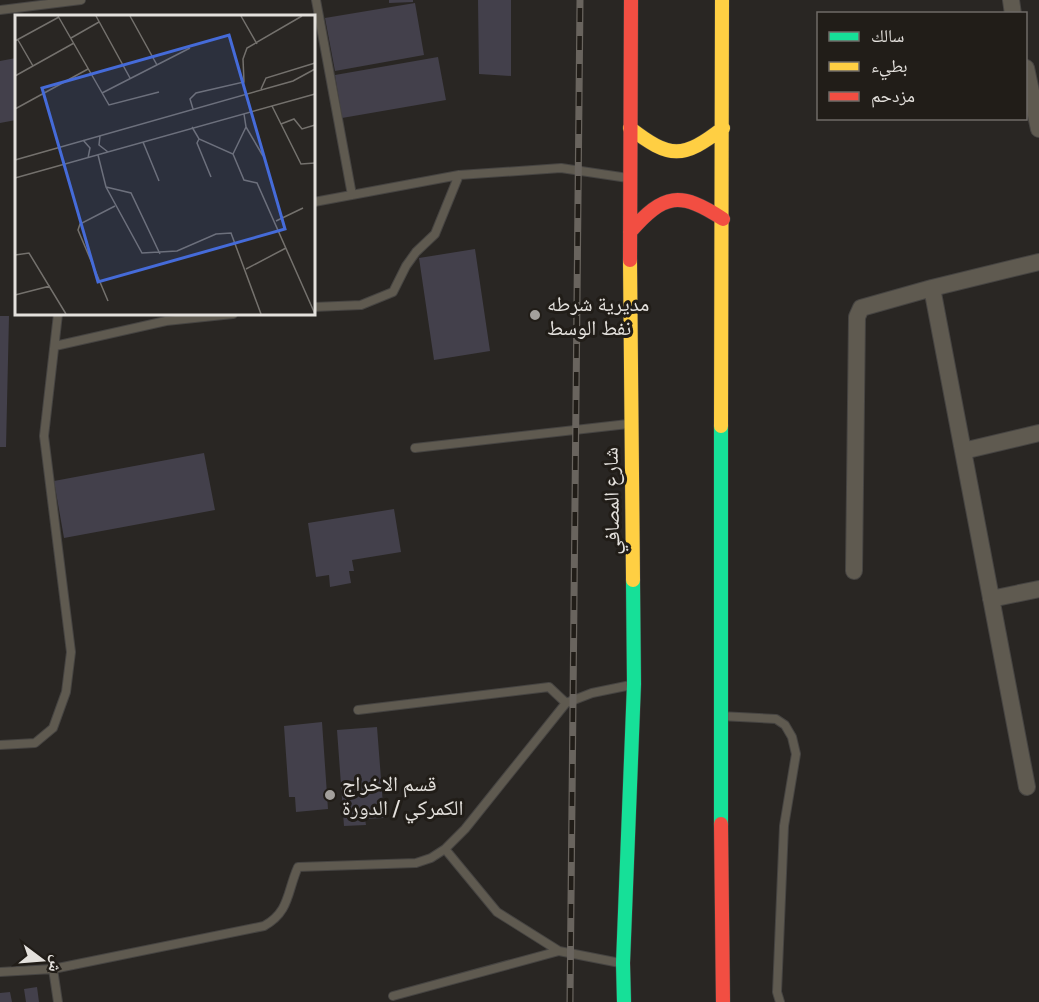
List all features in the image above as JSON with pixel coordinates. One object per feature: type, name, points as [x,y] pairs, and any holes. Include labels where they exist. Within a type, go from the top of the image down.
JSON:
[{"type":"main road","name":"شارع المصافي","points":[[624,1002],[623,963],[634,684],[629,178],[631,0]]},
{"type":"main road","points":[[722,0],[720,716],[723,1002]]},
{"type":"main road","points":[[630,128],[651,145],[663,151],[677,152],[690,150],[702,144],[723,128]]},
{"type":"main road","points":[[630,232],[651,208],[677,199],[690,200],[703,205],[723,219]]},
{"type":"street","points":[[1027,73],[1039,129]]},
{"type":"street","points":[[854,571],[857,317],[861,308],[1039,262]]},
{"type":"street","points":[[932,288],[1027,787]]},
{"type":"street","points":[[963,451],[1039,433]]},
{"type":"street","points":[[991,599],[1039,589]]},
{"type":"lane","points":[[0,10],[81,0]]},
{"type":"lane","points":[[316,0],[352,195]]},
{"type":"lane","points":[[315,202],[459,175],[561,168],[629,178]]},
{"type":"lane","points":[[315,307],[361,305],[393,292],[416,252],[435,234],[459,175]]},
{"type":"lane","points":[[0,745],[34,743],[53,728],[66,692],[71,652],[44,436],[58,315]]},
{"type":"lane","points":[[55,346],[166,321],[223,315]]},
{"type":"lane","points":[[415,448],[632,424]]},
{"type":"lane","points":[[0,972],[53,969],[264,926],[283,912],[291,882],[298,867],[416,863],[431,858],[445,849],[465,829],[566,703],[592,693],[634,684]]},
{"type":"lane","points":[[358,710],[549,687],[566,703]]},
{"type":"lane","points":[[720,716],[776,718],[789,731],[796,754],[784,826],[777,992],[780,1002]]},
{"type":"lane","points":[[445,849],[497,912],[559,951],[623,963]]},
{"type":"lane","points":[[393,996],[559,951]]},
{"type":"lane","points":[[53,969],[58,1002]]},
{"type":"building","points":[[389,0],[413,0],[413,2],[389,3]]},
{"type":"building","points":[[478,0],[511,0],[511,76],[479,74]]},
{"type":"building","points":[[415,3],[424,55],[335,71],[325,18]]},
{"type":"building","points":[[438,57],[446,100],[342,118],[335,75]]},
{"type":"building","points":[[15,58],[15,120],[0,123],[0,61]]},
{"type":"building","points":[[475,249],[490,351],[434,360],[419,258]]},
{"type":"building","points":[[0,316],[9,316],[6,447],[0,447]]},
{"type":"building","points":[[204,453],[215,510],[64,538],[54,481]]},
{"type":"building","points":[[394,509],[401,552],[352,560],[354,571],[349,571],[351,583],[330,587],[329,575],[316,577],[308,523]]},
{"type":"building","points":[[322,722],[328,809],[296,812],[295,797],[289,797],[284,726]]},
{"type":"building","points":[[377,727],[384,818],[365,819],[366,825],[344,826],[337,730]]},
{"type":"building","points":[[37,987],[39,1002],[26,1002],[24,989]]},
{"type":"building","points":[[10,992],[12,1002],[0,1002],[0,993]]},
{"type":"railway","points":[[570,1002],[580,0]]},
{"type":"traffic: fast","points":[[721,426],[721,824]]},
{"type":"traffic: fast","points":[[624,1002],[623,963],[634,684],[633,580]]},
{"type":"traffic: slow","points":[[721,426],[722,0]]},
{"type":"traffic: slow","points":[[630,128],[656,145],[666,150],[676,151],[687,150],[723,128]]},
{"type":"traffic: slow","points":[[630,260],[633,580]]},
{"type":"traffic: jam","points":[[630,260],[631,0]]},
{"type":"traffic: jam","points":[[630,232],[653,210],[673,200],[695,204],[723,219]]},
{"type":"traffic: jam","points":[[721,824],[723,1002]]},
{"type":"place","name":"مديرية شرطه نفط الوسط","points":[[535,315]]},
{"type":"place","name":"قسم الاخراج الكمركي / الدورة","points":[[330,795]]}]
